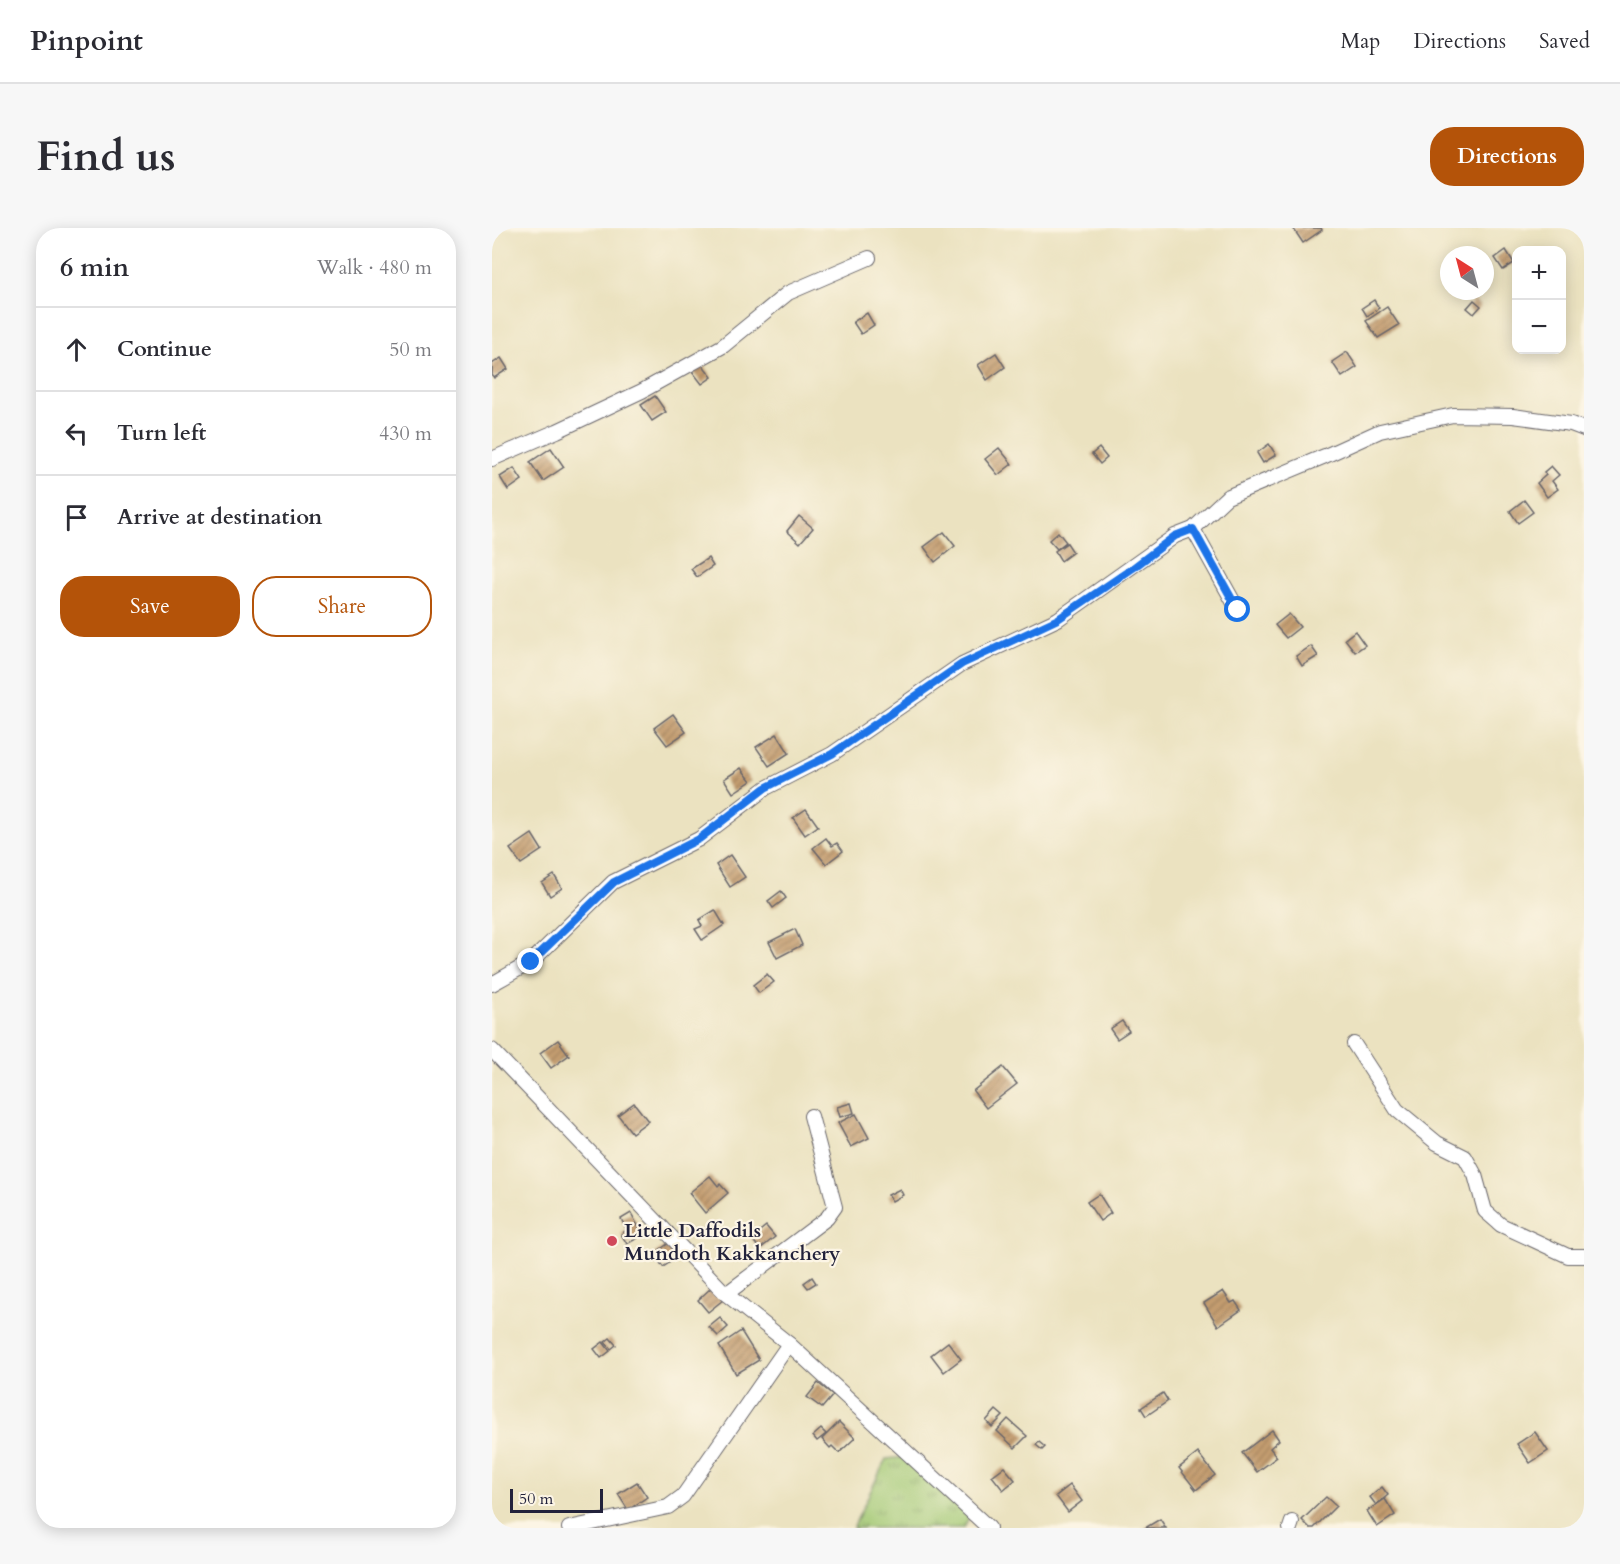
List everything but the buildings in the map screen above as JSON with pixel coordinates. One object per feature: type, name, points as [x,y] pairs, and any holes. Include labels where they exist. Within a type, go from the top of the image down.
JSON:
[{"type":"street","points":[[492,459],[642,391],[723,346],[788,293],[869,258]]},
{"type":"street","points":[[492,984],[531,962],[614,882],[699,839],[765,788],[832,754],[962,664],[1058,619],[1175,536],[1193,529],[1227,497],[1380,431],[1453,415],[1513,416],[1571,424],[1584,429]]},
{"type":"street","points":[[1193,529],[1238,610]]},
{"type":"street","points":[[1354,1044],[1397,1110],[1437,1143],[1465,1157],[1475,1175],[1485,1211],[1501,1225],[1568,1256],[1584,1256]]},
{"type":"street","points":[[492,1050],[726,1294],[789,1344],[989,1528]]},
{"type":"street","points":[[726,1294],[827,1218],[835,1207],[811,1116]]},
{"type":"street","points":[[569,1528],[668,1507],[683,1496],[789,1344]]},
{"type":"green space","points":[[908,1457],[970,1515],[964,1528],[853,1528],[886,1459]]},
{"type":"place","name":"Little Daffodils Mundoth Kakkanchery","points":[[612,1241]]},
{"type":"route","points":[[531,962],[614,882],[699,839],[765,788],[832,754],[962,664],[1058,619],[1175,536],[1193,529],[1238,610]]}]
